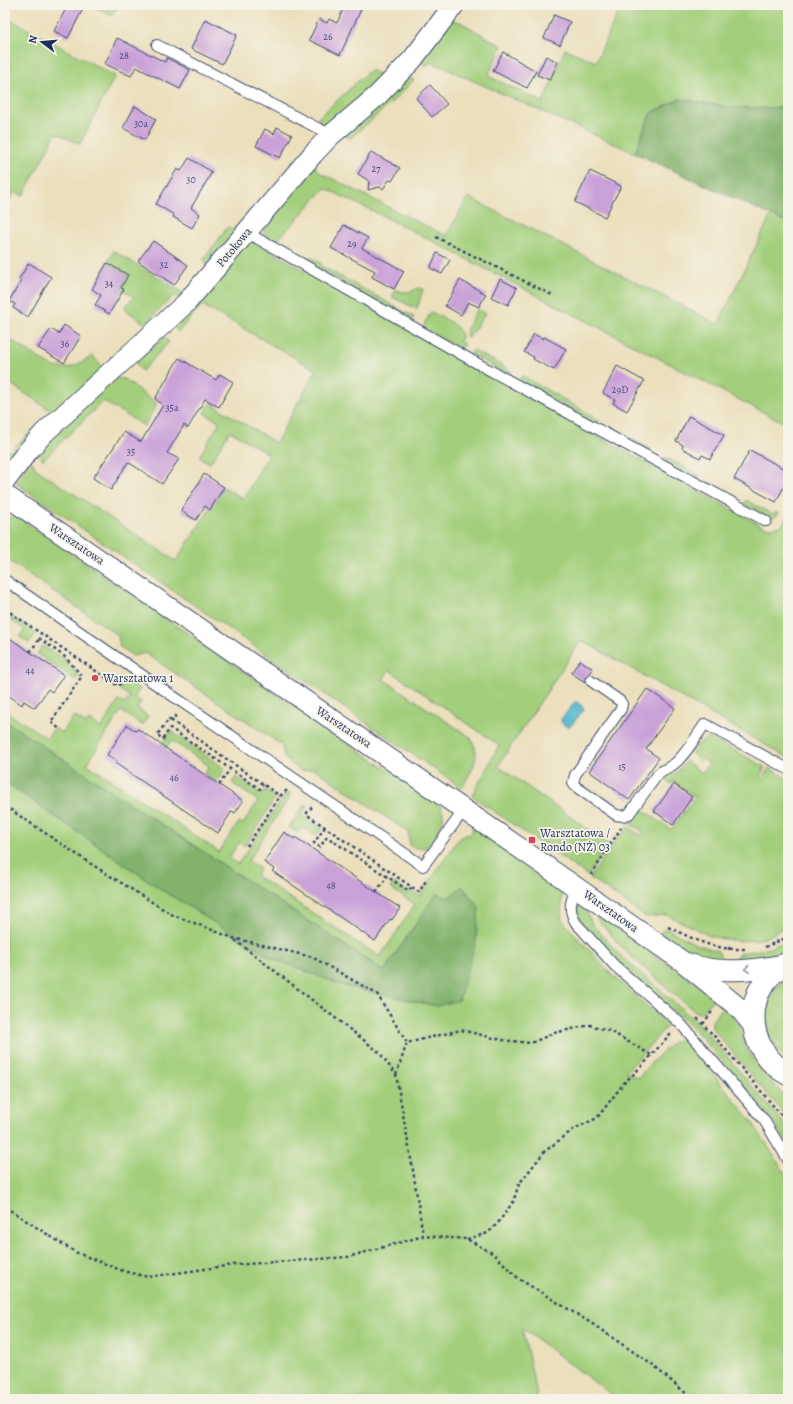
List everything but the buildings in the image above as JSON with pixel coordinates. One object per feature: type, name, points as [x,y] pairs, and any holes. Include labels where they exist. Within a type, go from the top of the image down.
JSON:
[{"type":"main road","points":[[787,963],[772,974],[762,986],[756,1002],[753,1018],[759,1044],[765,1055],[781,1069],[788,1085]]},
{"type":"street","name":"Potokowa","points":[[5,481],[41,436],[186,303],[331,135],[377,96],[407,65],[433,34],[454,5]]},
{"type":"street","name":"Warsztatowa","points":[[5,495],[682,961],[739,1008],[754,1026]]},
{"type":"street","name":"Warsztatowa","points":[[682,961],[702,968],[730,971],[787,963]]},
{"type":"lane","points":[[157,45],[331,135]]},
{"type":"lane","points":[[246,232],[480,364],[766,521]]},
{"type":"lane","points":[[5,580],[423,866],[464,810]]},
{"type":"lane","points":[[591,681],[620,701],[622,704],[621,709],[575,776],[573,783],[575,786],[616,815],[623,816],[629,814],[658,774],[662,770],[674,765],[680,759],[705,724],[788,769]]},
{"type":"lane","points":[[576,887],[572,896],[570,908],[576,923],[614,965],[680,1024],[764,1120],[788,1160]]},
{"type":"path","points":[[436,236],[552,295]]},
{"type":"path","points":[[5,609],[118,686],[128,678]]},
{"type":"path","points":[[30,652],[42,634]]},
{"type":"path","points":[[40,638],[65,657],[82,676],[51,722],[61,730]]},
{"type":"path","points":[[172,722],[179,712]]},
{"type":"path","points":[[263,784],[260,789],[170,728],[163,739],[157,735],[168,719],[263,784],[280,796]]},
{"type":"path","points":[[219,785],[230,769]]},
{"type":"path","points":[[5,806],[88,862],[171,914],[233,938],[312,957],[377,994],[407,1043]]},
{"type":"path","points":[[596,866],[629,814]]},
{"type":"path","points":[[325,827],[314,844],[320,847],[327,837],[408,891],[411,887]]},
{"type":"path","points":[[376,892],[387,876]]},
{"type":"path","points":[[648,938],[660,927],[668,926],[705,944],[729,949],[747,949]]},
{"type":"path","points":[[763,947],[772,945],[788,937]]},
{"type":"path","points":[[233,938],[379,1052],[396,1075],[423,1236]]},
{"type":"path","points":[[691,1014],[716,1038],[788,1124]]},
{"type":"path","points":[[5,1207],[75,1252],[123,1271],[148,1277],[233,1265],[348,1257],[423,1236],[467,1239],[488,1233],[498,1223],[513,1202],[519,1184],[544,1152],[574,1129],[597,1118],[624,1083],[680,1024]]},
{"type":"path","points":[[407,1043],[461,1030],[502,1040],[531,1043],[554,1033],[590,1025],[610,1031],[652,1055]]},
{"type":"path","points":[[396,1075],[407,1043]]},
{"type":"path","points":[[467,1239],[494,1254],[519,1279],[651,1364],[693,1399]]},
{"type":"green space","points":[[92,5],[118,5],[112,16]]},
{"type":"green space","points":[[619,5],[788,5],[788,108],[736,108],[679,99],[650,114],[635,153],[431,62],[426,66],[420,61],[452,20],[460,22],[502,46],[488,76],[543,102],[565,49],[596,62],[621,6]]},
{"type":"green space","points":[[5,17],[115,76],[80,144],[56,133],[23,196],[14,192],[5,208],[5,80],[11,69],[5,64],[5,53],[10,42],[5,39]]},
{"type":"green space","points":[[370,70],[383,76],[330,127],[316,120]]},
{"type":"green space","points":[[409,77],[414,80],[351,138],[342,134]]},
{"type":"green space","points":[[679,99],[736,108],[788,108],[788,223],[635,153],[650,114]]},
{"type":"green space","points":[[315,166],[319,172],[446,236],[468,197],[718,324],[771,215],[788,223],[788,425],[391,220],[325,188],[276,242],[306,258],[310,257],[321,263],[321,266],[414,317],[411,322],[269,240],[263,231],[288,201],[283,197]]},
{"type":"green space","points":[[252,209],[254,211],[205,266],[207,263],[204,259],[228,227],[233,230]]},
{"type":"green space","points":[[249,239],[577,425],[764,527],[771,528],[781,526],[788,517],[788,758],[581,640],[498,766],[609,844],[588,876],[472,796],[499,745],[389,670],[383,679],[470,737],[474,744],[476,757],[475,763],[462,788],[17,484],[17,480],[30,459],[36,469],[176,561],[224,487],[243,499],[269,454],[230,431],[210,463],[199,457],[220,422],[204,413],[210,403],[276,443],[316,370],[202,305],[178,332],[171,325]]},
{"type":"green space","points":[[114,251],[183,293],[181,300],[174,295],[145,324],[124,308],[134,297],[121,288],[128,275],[107,263]]},
{"type":"green space","points":[[418,288],[423,289],[417,309],[392,297],[396,290],[407,292]]},
{"type":"green space","points":[[477,309],[485,314],[468,338],[466,338],[466,331]]},
{"type":"green space","points":[[431,312],[452,323],[460,331],[460,342],[464,344],[461,349],[422,328]]},
{"type":"green space","points":[[8,338],[51,366],[68,368],[93,356],[102,367],[5,468],[5,448],[10,451],[53,412],[5,380],[5,343]]},
{"type":"green space","points":[[164,338],[169,342],[142,371],[137,365],[136,361]]},
{"type":"green space","points":[[473,350],[512,371],[509,375],[471,354]]},
{"type":"green space","points":[[522,376],[600,420],[597,424],[519,381]]},
{"type":"green space","points":[[115,378],[124,379],[157,404],[144,426],[103,401],[43,460],[41,457],[41,448]]},
{"type":"green space","points":[[615,429],[652,450],[647,451],[613,433]]},
{"type":"green space","points":[[665,457],[700,475],[698,479],[666,462]]},
{"type":"green space","points":[[746,500],[772,514],[777,512],[780,513],[773,518],[770,518],[744,504]]},
{"type":"green space","points":[[15,515],[349,744],[438,803],[442,811],[443,818],[438,832],[429,845],[424,848],[410,846],[408,832],[315,769],[301,771],[284,758],[282,745],[145,653],[133,656],[120,647],[118,635],[9,561],[5,561],[5,517],[11,518]]},
{"type":"green space","points":[[5,612],[36,633],[29,643],[20,637],[25,630],[5,616]]},
{"type":"green space","points":[[42,646],[65,659],[79,676],[75,680],[37,654]]},
{"type":"green space","points":[[129,683],[140,689],[134,697],[141,702],[137,708],[148,716],[142,725],[121,711],[87,764],[219,852],[239,822],[243,824],[258,801],[232,783],[236,777],[262,794],[265,790],[276,797],[245,846],[239,842],[229,858],[238,864],[285,795],[290,793],[289,798],[248,861],[260,869],[256,876],[380,957],[415,904],[390,888],[394,883],[409,893],[412,890],[420,896],[457,841],[463,836],[471,834],[473,827],[561,888],[562,920],[611,974],[668,1025],[626,1072],[638,1078],[671,1044],[683,1038],[751,1120],[788,1178],[788,1399],[617,1399],[522,1328],[538,1399],[5,1399],[5,782],[165,892],[272,958],[344,986],[437,1006],[448,898],[436,894],[384,971],[5,721],[5,711],[47,738],[54,728],[62,733],[74,716],[86,724],[89,720],[101,728],[119,700],[125,704],[130,697],[119,689],[124,684]]},
{"type":"green space","points":[[5,721],[384,971],[436,894],[448,898],[462,886],[479,907],[476,941],[459,1000],[437,1006],[344,986],[272,958],[165,892],[5,782]]},
{"type":"green space","points":[[171,731],[225,769],[216,783],[204,774],[209,766],[171,740],[166,748],[161,745]]},
{"type":"green space","points":[[709,737],[765,767],[760,777],[763,779],[769,768],[788,779],[788,925],[767,937],[756,940],[738,941],[718,938],[708,935],[667,915],[646,917],[590,878],[620,834],[622,835],[627,827],[641,835],[643,831],[630,824],[641,808],[671,830],[695,797],[673,781],[671,784],[663,778],[677,772],[686,761],[702,773],[709,763],[702,759],[700,761],[691,753],[699,743]]},
{"type":"green space","points":[[305,804],[308,806],[302,815],[322,829],[316,836],[302,827],[298,833],[289,827]]},
{"type":"green space","points":[[580,901],[586,906],[586,910],[592,924],[619,954],[700,1025],[788,1129],[788,1145],[777,1127],[756,1100],[696,1031],[607,951],[580,920],[577,910]]},
{"type":"green space","points":[[596,913],[715,997],[703,1011],[700,1013],[695,1012],[626,952],[597,919]]},
{"type":"green space","points":[[667,929],[696,944],[718,951],[723,966],[691,956],[660,934],[663,930]]},
{"type":"green space","points":[[788,940],[788,950],[752,963],[736,966],[735,958],[740,953],[770,948]]},
{"type":"green space","points":[[788,976],[788,1060],[771,1040],[765,1018],[766,1007],[771,996]]},
{"type":"green space","points":[[726,1004],[738,1023],[745,1045],[754,1061],[788,1101],[788,1119],[712,1028],[712,1021]]},
{"type":"water","points":[[575,702],[584,708],[583,711],[570,727],[565,726],[561,722],[561,719]]},
{"type":"place","name":"Warsztatowa 1","points":[[95,678]]},
{"type":"place","name":"Warsztatowa / Rondo (NŻ) 03","points":[[532,840]]}]
